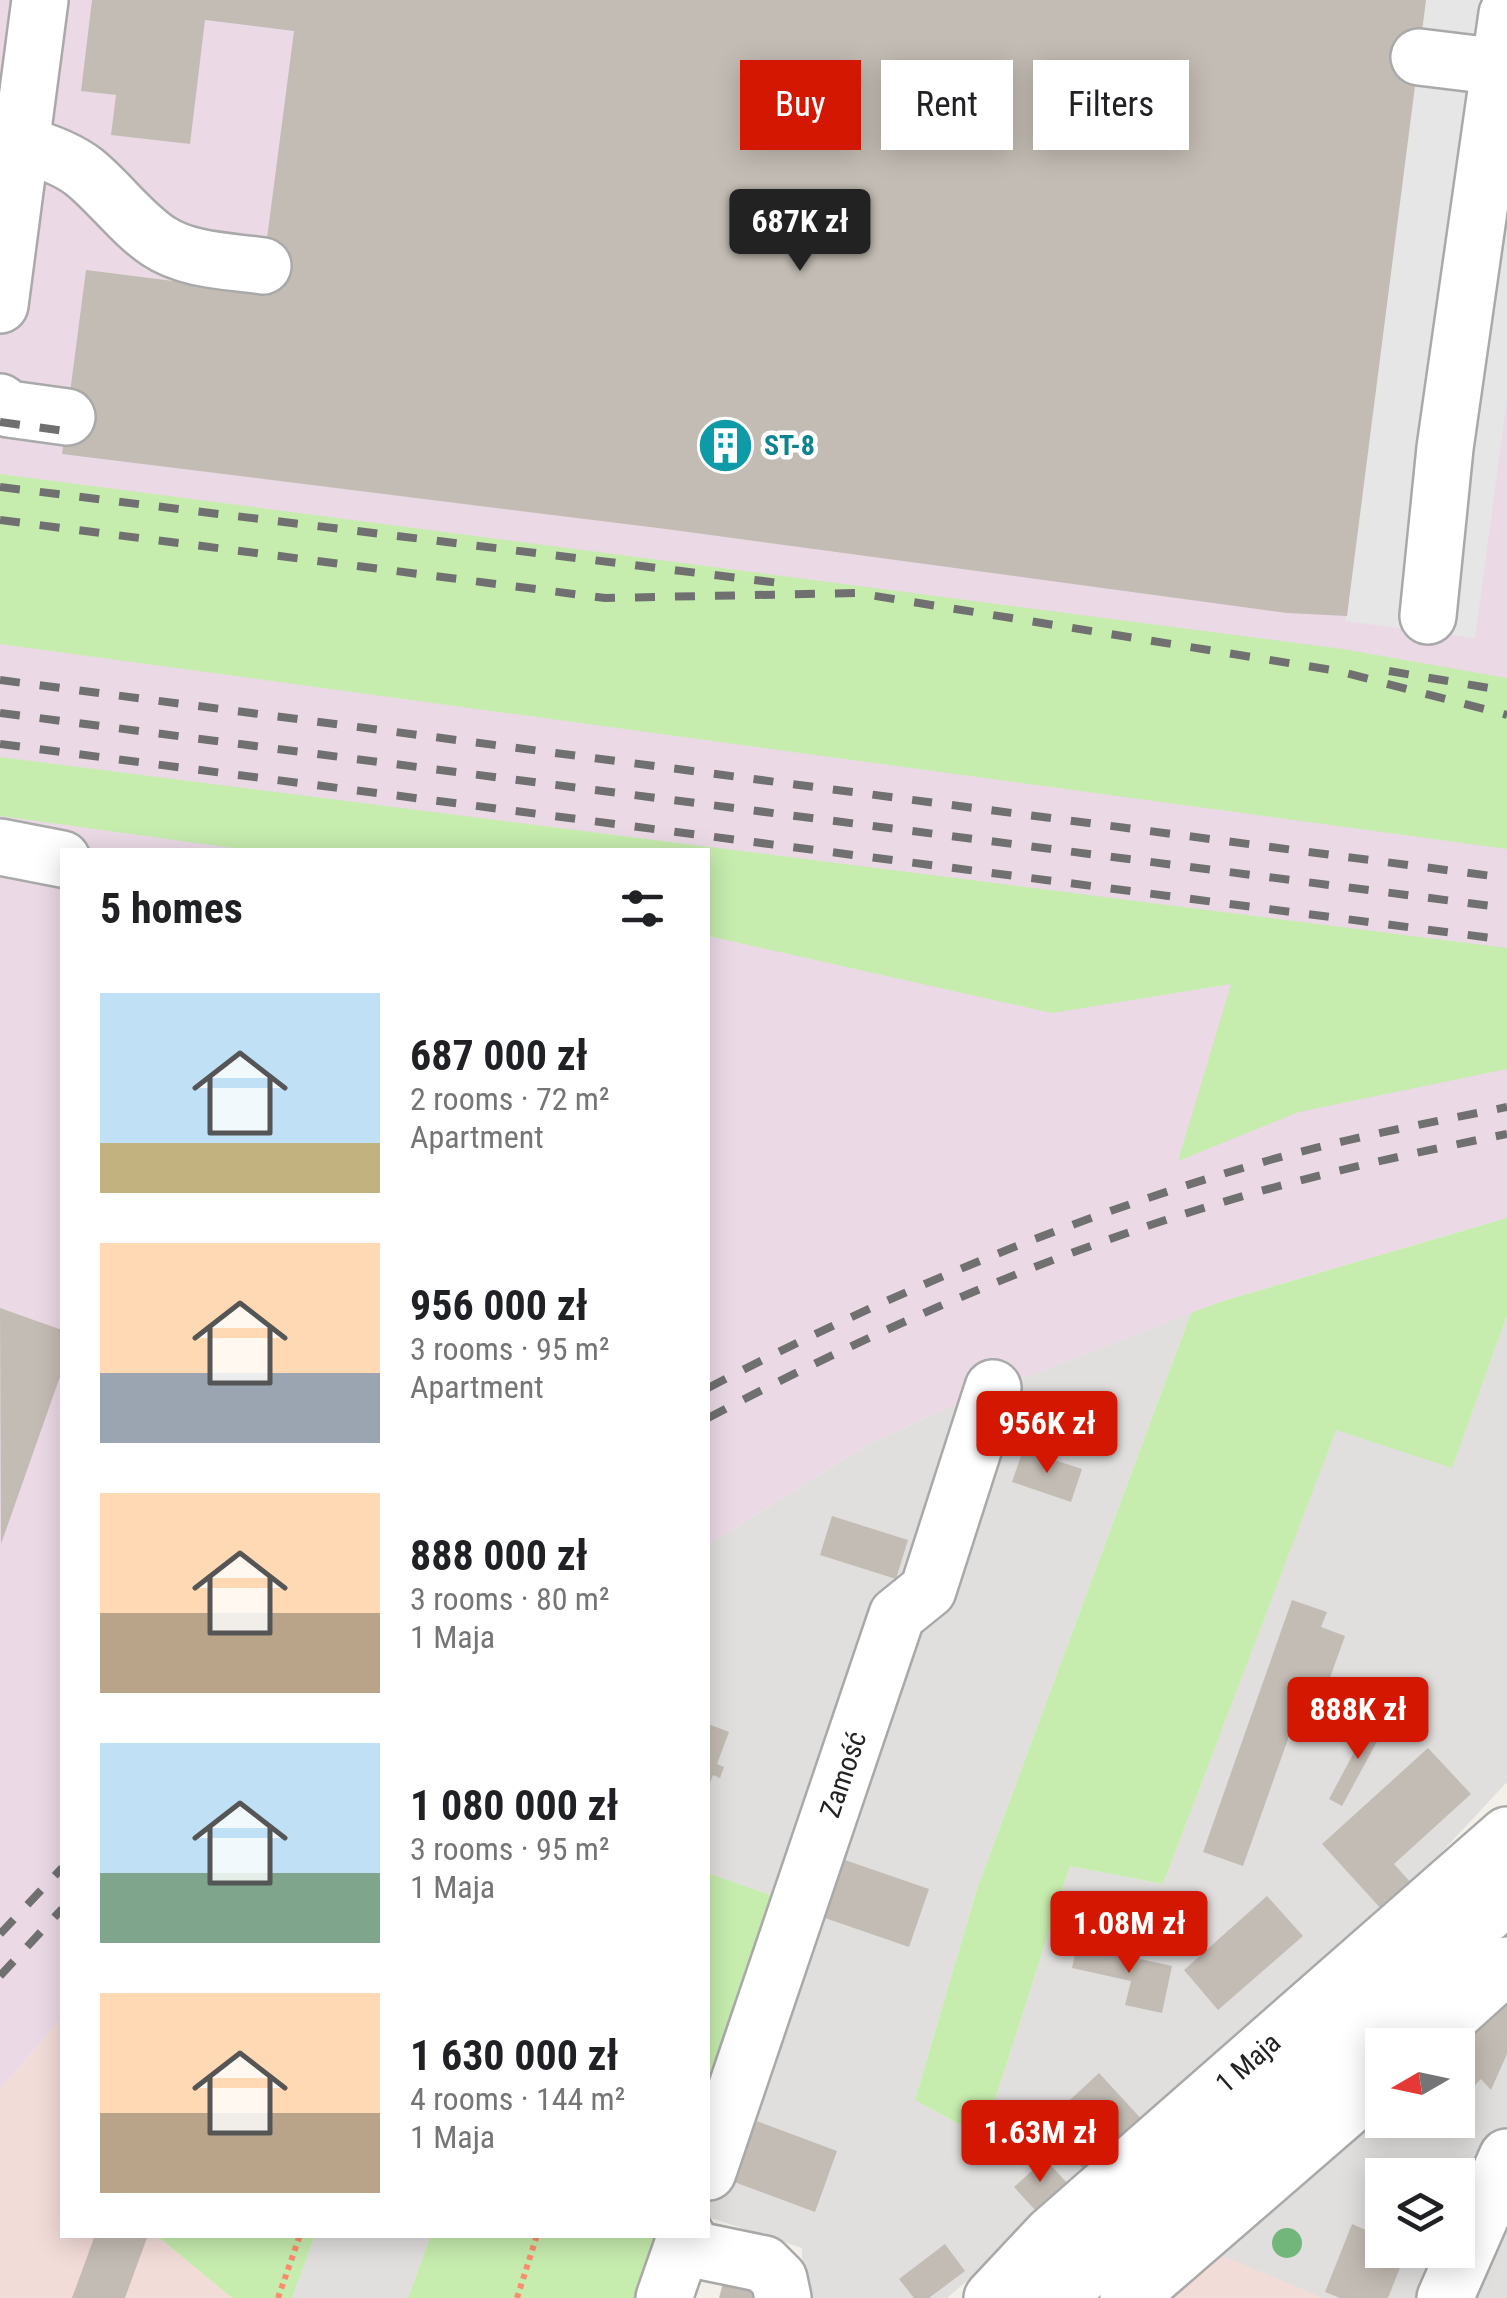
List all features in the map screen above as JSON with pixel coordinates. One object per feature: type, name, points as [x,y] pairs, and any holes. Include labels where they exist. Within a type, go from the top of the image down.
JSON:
[{"type":"street","points":[[0,305],[40,0]]},
{"type":"street","points":[[1428,616],[1445,448],[1507,14]]},
{"type":"street","points":[[1419,57],[1500,68]]},
{"type":"street","points":[[21,144],[45,150],[83,171],[122,212],[160,243],[193,256],[263,266]]},
{"type":"street","points":[[0,402],[9,409],[67,418]]},
{"type":"street","points":[[0,847],[60,859]]},
{"type":"street","name":"Zamość","points":[[710,2166],[898,1615],[928,1590],[993,1388]]},
{"type":"street","name":"1 Maja","points":[[992,2298],[1051,2235],[1507,1835]]},
{"type":"street","name":"1 Maja","points":[[1088,2291],[1507,1896]]},
{"type":"street","points":[[1437,2028],[1507,1964]]},
{"type":"street","name":"1 Maja","points":[[1088,2291],[1365,2090]]},
{"type":"street","points":[[1444,2298],[1507,2156]]},
{"type":"street","points":[[664,2298],[684,2241],[764,2264],[778,2279],[783,2298]]},
{"type":"path","points":[[278,2298],[299,2238]]},
{"type":"path","points":[[516,2298],[536,2238]]},
{"type":"shaded area","points":[[0,0],[1507,0],[1507,1218],[1223,1301],[950,1407],[870,1443],[710,1544],[710,848],[60,848],[60,2019],[0,2090]]},
{"type":"shaded area","points":[[1426,0],[1507,0],[1507,399],[1475,638],[1345,621]]},
{"type":"shaded area","points":[[1191,1313],[977,1889],[915,2100],[983,2137],[1070,1866],[1163,1884],[1336,1429],[1452,1467],[1507,1315],[1507,1782],[1412,1884],[1090,2176],[947,2298],[803,2298],[802,2248],[710,2218],[710,2181],[790,1902],[710,1874],[710,1544],[870,1443],[950,1407]]},
{"type":"shaded area","points":[[1507,1985],[1507,2298],[1158,2298],[1365,2113],[1365,2138],[1475,2138],[1475,2028],[1472,2028]]},
{"type":"shaded area","points":[[60,2019],[60,2238],[160,2238],[232,2298],[0,2298],[0,2090]]},
{"type":"shaded area","points":[[314,2238],[430,2238],[408,2298],[292,2298]]},
{"type":"shaded area","points":[[1211,2251],[1323,2298],[1158,2298]]},
{"type":"green space","points":[[0,474],[1343,649],[1507,678],[1507,849],[0,644]]},
{"type":"green space","points":[[0,757],[1507,948],[1507,1069],[1299,1112],[1178,1161],[1231,984],[1052,1013],[710,936],[710,848],[233,848],[0,816]]},
{"type":"green space","points":[[1507,1218],[1507,1315],[1452,1468],[1336,1430],[1163,1884],[1070,1866],[983,2137],[915,2100],[977,1889],[1191,1313]]},
{"type":"green space","points":[[710,1874],[790,1902],[710,2136]]},
{"type":"green space","points":[[160,2238],[314,2238],[292,2298],[232,2298]]},
{"type":"green space","points":[[430,2238],[674,2238],[653,2298],[408,2298]]},
{"type":"building","points":[[92,0],[1426,0],[1347,616],[1287,613],[666,529],[62,454],[86,270],[260,292],[294,31],[205,20],[190,144],[111,135],[116,95],[81,91]]},
{"type":"building","points":[[0,1308],[60,1329],[60,1377],[1,1544]]},
{"type":"building","points":[[1023,1450],[1082,1469],[1071,1502],[1012,1482]]},
{"type":"building","points":[[832,1516],[908,1540],[896,1579],[820,1555]]},
{"type":"building","points":[[1292,1600],[1327,1612],[1321,1627],[1345,1636],[1322,1700],[1304,1694],[1243,1866],[1203,1852]]},
{"type":"building","points":[[1373,1717],[1386,1725],[1342,1806],[1329,1799]]},
{"type":"building","points":[[710,1725],[729,1732],[717,1764],[724,1767],[720,1778],[713,1775],[710,1783]]},
{"type":"building","points":[[1428,1748],[1471,1794],[1394,1864],[1412,1884],[1383,1911],[1322,1844]]},
{"type":"building","points":[[845,1860],[929,1889],[909,1947],[825,1918]]},
{"type":"building","points":[[1267,1896],[1303,1936],[1218,2010],[1184,1970]]},
{"type":"building","points":[[1077,1945],[1172,1966],[1162,2013],[1125,2005],[1131,1981],[1072,1968]]},
{"type":"building","points":[[1507,1985],[1507,2054],[1491,2090],[1481,2079],[1475,2085],[1475,2028],[1472,2028]]},
{"type":"building","points":[[1099,2073],[1146,2124],[1090,2176],[1043,2125]]},
{"type":"building","points":[[749,2118],[837,2151],[815,2212],[726,2179]]},
{"type":"building","points":[[1045,2159],[1067,2183],[1036,2211],[1014,2187]]},
{"type":"building","points":[[1352,2224],[1365,2230],[1365,2268],[1400,2268],[1388,2298],[1340,2298],[1325,2292]]},
{"type":"building","points":[[94,2238],[147,2238],[125,2298],[72,2298]]},
{"type":"building","points":[[945,2244],[965,2271],[929,2298],[914,2298],[899,2279]]},
{"type":"building","points":[[727,2268],[762,2298],[719,2298]]},
{"type":"railway","points":[[0,422],[65,431]]},
{"type":"railway","points":[[0,487],[779,583]]},
{"type":"railway","points":[[0,520],[605,598],[857,593],[1338,671],[1507,715]]},
{"type":"railway","points":[[1389,671],[1507,691]]},
{"type":"railway","points":[[0,680],[1507,878]]},
{"type":"railway","points":[[0,713],[1507,908]]},
{"type":"railway","points":[[0,744],[1507,940]]},
{"type":"railway","points":[[710,1387],[913,1289],[1125,1206],[1299,1152],[1507,1107]]},
{"type":"railway","points":[[710,1417],[948,1303],[1071,1253],[1235,1198],[1507,1134]]},
{"type":"railway","points":[[0,1934],[60,1870]]},
{"type":"railway","points":[[0,1976],[60,1911]]},
{"type":"place","name":"ST-8","points":[[725,445]]}]
